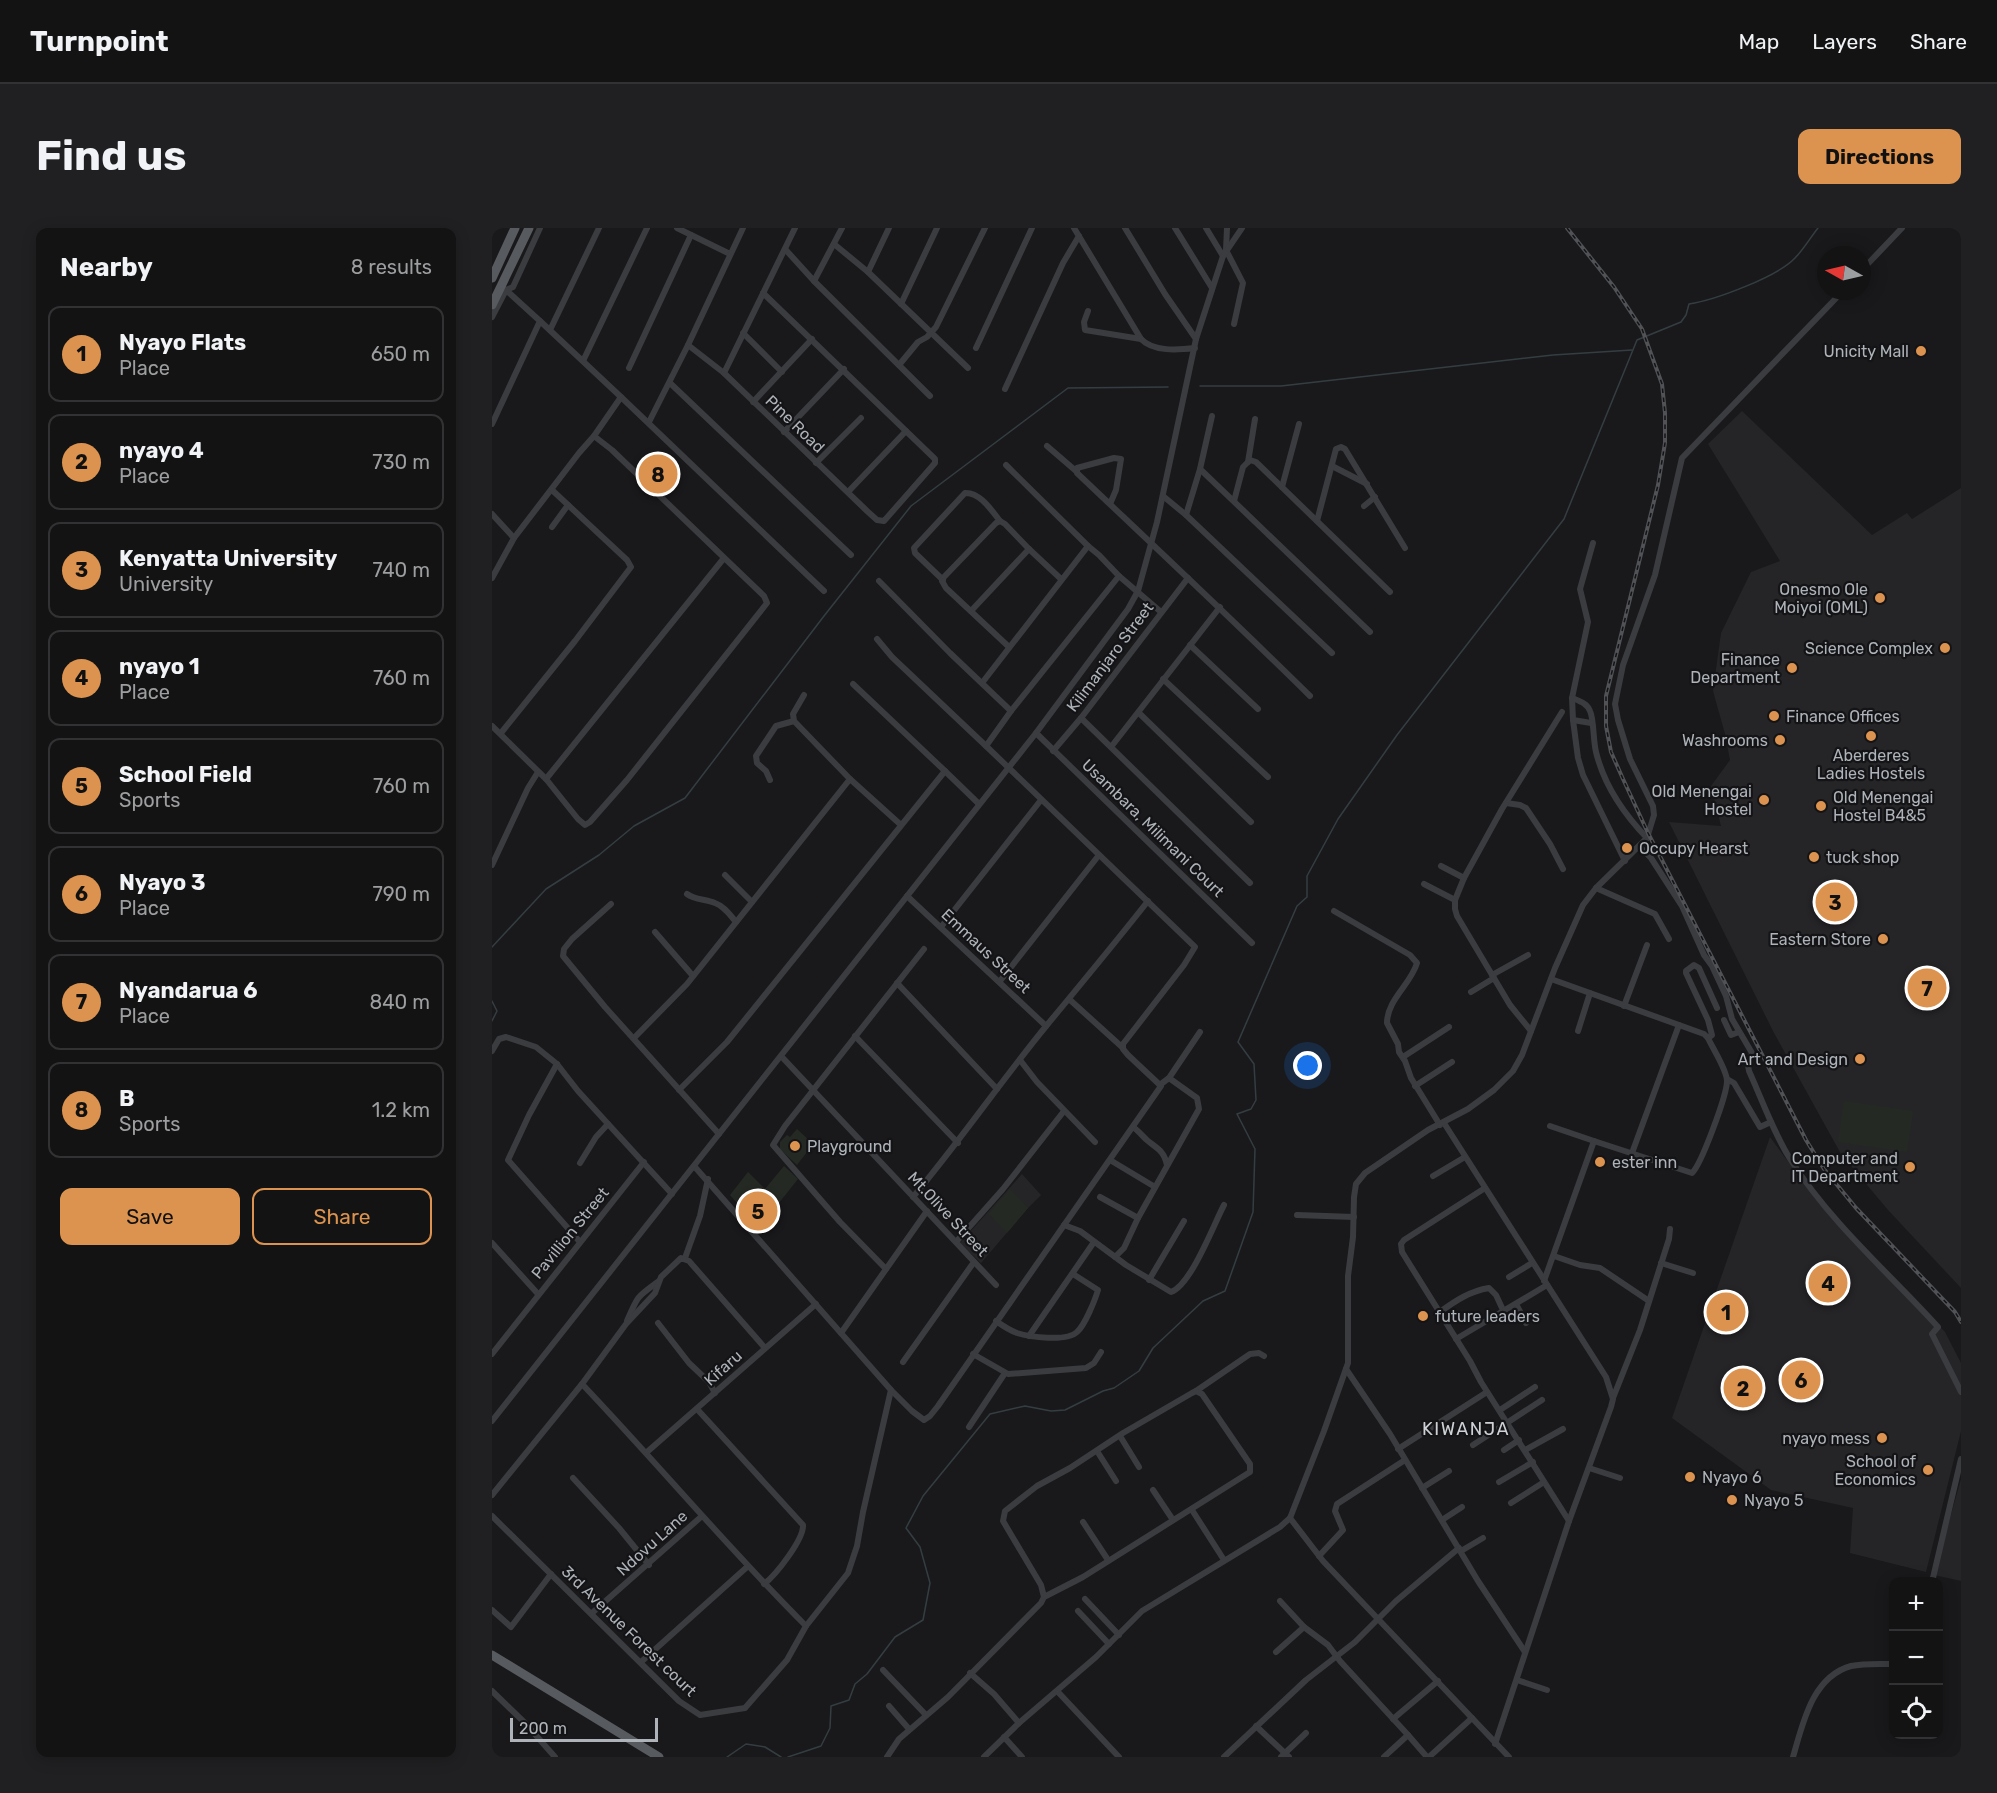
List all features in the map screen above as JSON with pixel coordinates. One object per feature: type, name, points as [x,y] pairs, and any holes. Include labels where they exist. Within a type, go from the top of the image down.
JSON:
[{"type":"main road","points":[[492,278],[515,228]]},
{"type":"main road","points":[[492,305],[504,288],[529,228]]},
{"type":"main road","points":[[492,1655],[659,1757]]},
{"type":"street","points":[[504,288],[513,287],[540,228]]},
{"type":"street","points":[[550,330],[599,228]]},
{"type":"street","points":[[583,361],[647,228]]},
{"type":"street","points":[[677,228],[730,254]]},
{"type":"street","points":[[649,422],[670,383],[743,228]]},
{"type":"street","points":[[724,373],[795,228]]},
{"type":"street","points":[[814,281],[842,228]]},
{"type":"street","points":[[868,272],[889,228]]},
{"type":"street","points":[[901,304],[937,228]]},
{"type":"street","points":[[899,364],[918,342],[932,332],[944,314],[985,228]]},
{"type":"street","points":[[976,348],[1032,228]]},
{"type":"street","points":[[1074,228],[1146,345],[1178,350],[1195,348]]},
{"type":"street","points":[[1125,228],[1196,339]]},
{"type":"street","points":[[1175,228],[1212,288]]},
{"type":"street","points":[[1206,228],[1225,253],[1243,283],[1234,324]]},
{"type":"street","points":[[1225,253],[1227,228]]},
{"type":"street","points":[[492,1421],[1036,733],[1122,620],[1138,591],[1151,544],[1196,339],[1225,253],[1242,228]]},
{"type":"street","points":[[1871,261],[1902,228]]},
{"type":"street","points":[[629,368],[691,235]]},
{"type":"street","points":[[1005,389],[1063,263],[1079,236]]},
{"type":"street","points":[[834,244],[868,272],[968,368]]},
{"type":"street","points":[[785,249],[814,281],[930,396]]},
{"type":"street","points":[[492,316],[504,288]]},
{"type":"street","points":[[504,288],[524,304],[649,422],[824,591]]},
{"type":"street","points":[[764,293],[906,430],[848,492]]},
{"type":"street","points":[[984,1757],[1019,1723],[1058,1692],[1143,1611],[1280,1527],[1290,1518],[1346,1369],[1348,1275],[1354,1217],[1354,1192],[1360,1177],[1421,1135],[1488,1095],[1513,1071],[1522,1055],[1583,905],[1596,888],[1647,838],[1654,815],[1653,806],[1624,742],[1616,712],[1616,696],[1623,665],[1655,575],[1683,458],[1835,300]]},
{"type":"street","points":[[1088,311],[1084,322],[1085,330],[1141,339]]},
{"type":"street","points":[[492,424],[540,321]]},
{"type":"street","points":[[743,333],[782,372]]},
{"type":"street","points":[[753,402],[812,339]]},
{"type":"street","name":"Pine Road","points":[[688,345],[724,373],[877,520],[884,520],[935,463],[935,459],[906,430]]},
{"type":"street","points":[[784,432],[844,369]]},
{"type":"street","points":[[670,383],[851,555]]},
{"type":"street","points":[[492,578],[514,538],[594,436],[621,397]]},
{"type":"street","points":[[1186,515],[1200,469],[1212,416]]},
{"type":"street","points":[[816,463],[861,418]]},
{"type":"street","points":[[1234,501],[1242,473],[1248,462],[1255,419]]},
{"type":"street","points":[[1282,487],[1299,424]]},
{"type":"street","points":[[492,726],[546,779],[585,825],[594,818],[632,773],[767,603],[764,596],[612,450],[594,436]]},
{"type":"street","points":[[1047,446],[1220,607],[1310,696]]},
{"type":"street","points":[[1317,521],[1336,449],[1341,447],[1345,449],[1368,484],[1405,548]]},
{"type":"street","points":[[1076,471],[1080,466],[1114,458],[1121,459],[1116,490],[1110,504]]},
{"type":"street","points":[[1248,462],[1254,461],[1262,466],[1390,592]]},
{"type":"street","points":[[1006,465],[1119,576],[1161,612]]},
{"type":"street","points":[[1332,466],[1368,484]]},
{"type":"street","points":[[1200,469],[1370,632]]},
{"type":"street","points":[[501,733],[631,567],[627,560],[552,490]]},
{"type":"street","points":[[1009,647],[946,588],[942,580],[915,553],[914,549],[965,493],[970,493],[984,502],[1000,521],[1061,579]]},
{"type":"street","points":[[1163,496],[1332,653]]},
{"type":"street","points":[[1364,506],[1375,496]]},
{"type":"street","points":[[552,527],[568,505]]},
{"type":"street","points":[[492,514],[514,538]]},
{"type":"street","points":[[942,580],[1000,521]]},
{"type":"street","points":[[1593,543],[1580,589],[1587,622],[1572,698],[1573,720],[1581,769],[1624,861]]},
{"type":"street","points":[[982,683],[1088,546]]},
{"type":"street","points":[[971,611],[1029,549]]},
{"type":"street","points":[[546,779],[724,558]]},
{"type":"street","points":[[986,746],[1011,711],[1119,576]]},
{"type":"street","name":"Kilimanjaro Street","points":[[1053,751],[1188,578]]},
{"type":"street","points":[[879,581],[1011,711]]},
{"type":"street","points":[[1111,747],[1220,607]]},
{"type":"street","points":[[877,639],[892,657],[1195,948],[1122,1047]]},
{"type":"street","points":[[1190,645],[1258,709]]},
{"type":"street","points":[[1163,679],[1268,777]]},
{"type":"street","points":[[853,684],[979,804]]},
{"type":"street","points":[[804,695],[793,714],[794,721],[850,779],[901,825]]},
{"type":"street","points":[[1572,698],[1587,704],[1591,713],[1596,751],[1605,782],[1620,805],[1647,838]]},
{"type":"street","points":[[1531,1031],[1515,1013],[1457,916],[1455,900],[1464,878],[1506,803],[1562,712]]},
{"type":"street","points":[[1139,713],[1251,822]]},
{"type":"street","points":[[1081,718],[1250,883]]},
{"type":"street","points":[[1573,720],[1591,723]]},
{"type":"street","points":[[770,780],[755,758],[776,726],[794,721]]},
{"type":"street","name":"Usambara, Milimani Court","points":[[1036,733],[1252,943]]},
{"type":"street","points":[[679,1090],[727,1042],[945,771]]},
{"type":"street","points":[[492,865],[528,788],[538,772]]},
{"type":"street","points":[[634,1038],[693,976],[850,779]]},
{"type":"street","points":[[941,927],[1041,800]]},
{"type":"street","points":[[1506,803],[1526,808],[1550,843],[1563,869]]},
{"type":"street","points":[[1639,846],[1651,858],[1682,906],[1704,955],[1712,966],[1724,991],[1732,1019],[1752,1053],[1748,1068],[1791,1161],[1813,1192],[1846,1231],[1938,1327],[1932,1334],[1961,1392]]},
{"type":"street","points":[[1000,981],[1099,855]]},
{"type":"street","points":[[1441,866],[1464,878]]},
{"type":"street","points":[[725,875],[752,902]]},
{"type":"street","points":[[1424,884],[1455,900]]},
{"type":"street","points":[[1596,888],[1655,914],[1669,939]]},
{"type":"street","points":[[687,894],[694,898],[718,903],[736,922]]},
{"type":"street","name":"Emmaus Street","points":[[907,896],[1046,1026]]},
{"type":"street","points":[[913,1197],[958,1143],[1046,1026],[1148,901]]},
{"type":"street","points":[[611,904],[572,939],[564,949],[563,956],[604,1007],[719,1134]]},
{"type":"street","points":[[1334,911],[1410,955],[1417,963],[1410,978],[1401,988],[1387,1019],[1399,1052],[1415,1086],[1465,1157],[1606,1377],[1613,1399]]},
{"type":"street","points":[[655,932],[693,976]]},
{"type":"street","points":[[1624,1006],[1647,945]]},
{"type":"street","points":[[886,1269],[840,1222],[773,1145],[780,1132],[813,1089],[924,949]]},
{"type":"street","points":[[1470,992],[1528,955]]},
{"type":"street","points":[[1708,1038],[1712,1035],[1710,1024],[1686,973],[1694,965],[1699,968],[1717,1008]]},
{"type":"street","points":[[1551,980],[1701,1032],[1708,1038],[1727,1079],[1734,1083],[1760,1127],[1771,1122]]},
{"type":"street","points":[[897,983],[997,1089]]},
{"type":"street","points":[[1578,1031],[1590,993]]},
{"type":"street","points":[[1069,999],[1122,1047],[1142,1070],[1161,1084]]},
{"type":"street","points":[[1724,1020],[1731,1035],[1739,1032]]},
{"type":"street","points":[[1632,1153],[1679,1025]]},
{"type":"street","points":[[1403,1057],[1449,1027]]},
{"type":"street","points":[[694,1166],[708,1179],[891,1390],[924,1420],[932,1413],[1161,1084],[1170,1078],[1200,1032]]},
{"type":"street","points":[[855,1036],[958,1143]]},
{"type":"street","points":[[492,1051],[499,1039],[506,1037],[536,1047],[557,1064],[578,1091],[672,1194]]},
{"type":"street","name":"Mt.Olive Street","points":[[781,1056],[996,1285]]},
{"type":"street","points":[[1020,1060],[1037,1082],[1095,1142]]},
{"type":"street","points":[[1415,1086],[1452,1062]]},
{"type":"street","points":[[557,1064],[508,1160],[580,1242]]},
{"type":"street","points":[[1115,1257],[1124,1248],[1199,1104],[1197,1098],[1170,1078]]},
{"type":"street","points":[[1550,1126],[1692,1173],[1699,1165],[1705,1150],[1727,1079]]},
{"type":"street","points":[[956,1242],[1004,1189],[1064,1111]]},
{"type":"street","points":[[580,1163],[596,1137],[608,1124]]},
{"type":"street","points":[[1133,1127],[1145,1140],[1163,1152],[1167,1165]]},
{"type":"street","points":[[1456,1339],[1516,1304],[1546,1283],[1594,1141]]},
{"type":"street","points":[[1433,1176],[1465,1157]]},
{"type":"street","points":[[1110,1160],[1155,1187]]},
{"type":"street","name":"Pavillion Street","points":[[492,1354],[644,1162]]},
{"type":"street","points":[[685,1258],[704,1202],[708,1179]]},
{"type":"street","points":[[1485,1188],[1401,1244],[1405,1258],[1569,1521]]},
{"type":"street","points":[[1100,1197],[1138,1218]]},
{"type":"street","points":[[1064,1225],[1074,1228],[1149,1280],[1171,1292],[1182,1286],[1203,1251],[1224,1205]]},
{"type":"street","points":[[841,1333],[927,1211]]},
{"type":"street","points":[[1297,1215],[1354,1217]]},
{"type":"street","points":[[1149,1280],[1184,1221]]},
{"type":"street","points":[[1495,1744],[1569,1521],[1626,1369],[1670,1229]]},
{"type":"street","points":[[1029,1336],[1094,1242]]},
{"type":"street","points":[[492,1243],[538,1294]]},
{"type":"street","points":[[1554,1256],[1580,1265],[1600,1268],[1649,1301]]},
{"type":"street","points":[[626,1324],[642,1292],[659,1281],[681,1258],[685,1258]]},
{"type":"street","points":[[685,1258],[765,1348]]},
{"type":"street","points":[[903,1362],[974,1262]]},
{"type":"street","points":[[1509,1277],[1532,1263]]},
{"type":"street","points":[[1661,1263],[1693,1273]]},
{"type":"street","points":[[996,1321],[1016,1333],[1044,1338],[1068,1336],[1078,1331],[1098,1290],[1072,1274]]},
{"type":"street","points":[[492,1495],[582,1384],[626,1324],[655,1293],[659,1281]]},
{"type":"street","points":[[1440,1312],[1456,1300],[1477,1290],[1489,1288],[1496,1295],[1503,1310]]},
{"type":"street","name":"Kifaru","points":[[647,1452],[816,1304]]},
{"type":"street","points":[[1516,1304],[1526,1323]]},
{"type":"street","points":[[658,1323],[689,1363],[709,1382],[715,1393]]},
{"type":"street","points":[[492,1340],[498,1346]]},
{"type":"street","points":[[973,1354],[1005,1373],[1015,1374],[1086,1368],[1094,1363],[1101,1352]]},
{"type":"street","points":[[1044,1597],[1041,1585],[1005,1525],[1003,1515],[1009,1507],[1036,1486],[1070,1468],[1196,1391],[1250,1354],[1259,1353],[1264,1356]]},
{"type":"street","points":[[1346,1369],[1525,1652]]},
{"type":"street","points":[[969,1427],[1005,1373]]},
{"type":"street","points":[[582,1384],[647,1452],[747,1567],[806,1626]]},
{"type":"street","points":[[1500,1410],[1535,1387]]},
{"type":"street","name":"3rd Avenue Forest court","points":[[492,1515],[679,1701],[700,1715],[739,1710],[750,1704],[787,1660],[806,1626],[851,1568],[891,1390]]},
{"type":"street","points":[[887,1757],[899,1739],[941,1704],[1041,1603],[1044,1597],[1083,1577],[1250,1473],[1252,1467],[1207,1400],[1196,1391]]},
{"type":"street","points":[[1398,1449],[1487,1392]]},
{"type":"street","points":[[1473,1444],[1542,1400]]},
{"type":"street","points":[[697,1410],[803,1524],[804,1529],[800,1538],[776,1572],[764,1584]]},
{"type":"street","points":[[1526,1450],[1563,1429]]},
{"type":"street","points":[[1120,1436],[1139,1467]]},
{"type":"street","points":[[1504,1450],[1519,1440]]},
{"type":"street","points":[[1097,1451],[1116,1481]]},
{"type":"street","points":[[1933,1577],[1961,1459]]},
{"type":"street","points":[[1319,1556],[1343,1530],[1335,1511],[1337,1504],[1405,1460]]},
{"type":"street","points":[[1499,1482],[1533,1462]]},
{"type":"street","points":[[1589,1468],[1620,1478]]},
{"type":"street","points":[[1422,1488],[1449,1471]]},
{"type":"street","points":[[573,1478],[620,1528],[649,1565]]},
{"type":"street","points":[[1511,1503],[1544,1482]]},
{"type":"street","points":[[1153,1490],[1173,1520]]},
{"type":"street","points":[[1442,1520],[1462,1507]]},
{"type":"street","points":[[1192,1510],[1224,1560]]},
{"type":"street","name":"Ndovu Lane","points":[[592,1613],[702,1516]]},
{"type":"street","points":[[1290,1518],[1319,1556],[1509,1757]]},
{"type":"street","points":[[1083,1522],[1108,1560]]},
{"type":"street","points":[[1224,1757],[1306,1680],[1337,1656],[1377,1619],[1460,1550],[1483,1538]]},
{"type":"street","points":[[640,1662],[747,1567]]},
{"type":"street","points":[[492,1610],[511,1627],[551,1574]]},
{"type":"street","points":[[1085,1599],[1119,1635]]},
{"type":"street","points":[[1280,1601],[1304,1627],[1328,1645],[1428,1757],[1472,1718]]},
{"type":"street","points":[[1078,1611],[1109,1644]]},
{"type":"street","points":[[1276,1652],[1304,1627]]},
{"type":"street","points":[[1793,1757],[1808,1710],[1827,1678],[1853,1666],[1889,1664]]},
{"type":"street","points":[[883,1670],[926,1715]]},
{"type":"street","points":[[970,1673],[994,1694],[1019,1723]]},
{"type":"street","points":[[1517,1680],[1547,1690]]},
{"type":"street","points":[[1394,1719],[1438,1681]]},
{"type":"street","points":[[492,1691],[555,1757]]},
{"type":"street","points":[[1058,1692],[1119,1757]]},
{"type":"street","points":[[889,1706],[909,1729]]},
{"type":"street","points":[[1256,1726],[1285,1756],[1306,1733]]},
{"type":"street","points":[[1384,1757],[1408,1735]]},
{"type":"street","points":[[1004,1737],[1022,1757]]},
{"type":"shaded area","points":[[1742,411],[1872,535],[1907,513],[1912,519],[1961,488],[1961,1288],[1888,1210],[1841,1154],[1774,1033],[1669,822],[1721,826],[1711,786],[1730,760],[1713,691],[1721,633],[1751,572],[1780,561],[1708,444]]},
{"type":"shaded area","points":[[1844,1101],[1913,1111],[1907,1152],[1838,1142]]},
{"type":"shaded area","name":"Playground","points":[[797,1129],[813,1144],[797,1165],[780,1149],[780,1142],[787,1135],[790,1137]]},
{"type":"shaded area","points":[[1770,1137],[1800,1178],[1837,1222],[1945,1332],[1961,1363],[1961,1431],[1926,1572],[1850,1553],[1853,1508],[1771,1490],[1672,1418]]},
{"type":"shaded area","points":[[784,1166],[798,1179],[759,1228],[730,1195],[748,1172],[765,1189]]},
{"type":"shaded area","points":[[1022,1174],[1041,1195],[981,1263],[960,1243]]},
{"type":"shaded area","points":[[1010,1189],[1028,1208],[1007,1233],[989,1214]]},
{"type":"shaded area","points":[[1961,1479],[1961,1581],[1934,1575]]},
{"type":"waterway","points":[[788,1757],[821,1746],[830,1728],[831,1706],[849,1700],[855,1684],[867,1674],[895,1637],[923,1620],[930,1583],[920,1547],[906,1528],[923,1496],[990,1414],[1025,1406],[1051,1411],[1065,1410],[1114,1388],[1139,1371],[1153,1348],[1203,1301],[1225,1291],[1253,1212],[1255,1149],[1237,1114],[1251,1109],[1256,1100],[1254,1064],[1238,1042],[1297,906],[1307,897],[1307,876],[1338,819],[1397,735],[1564,519],[1637,340],[1681,322],[1689,304],[1729,293],[1774,273],[1795,258],[1818,228]]},
{"type":"waterway","points":[[1200,386],[1281,386],[1553,355],[1632,350]]},
{"type":"waterway","points":[[492,947],[546,889],[599,855],[634,826],[685,798],[911,506],[1068,388],[1168,387]]},
{"type":"waterway","points":[[492,1001],[497,1011],[492,1021]]},
{"type":"waterway","points":[[727,1757],[746,1744],[765,1747],[781,1757]]},
{"type":"railway","points":[[1567,228],[1614,287],[1642,329],[1662,384],[1665,413],[1665,443],[1658,485],[1606,696],[1606,726],[1611,752],[1648,833],[1806,1140],[1824,1169],[1856,1208],[1955,1312],[1961,1322]]},
{"type":"place","name":"Unicity Mall","points":[[1921,351]]},
{"type":"place","name":"B","points":[[658,474]]},
{"type":"place","name":"Onesmo Ole Moiyoi (OML)","points":[[1880,598]]},
{"type":"place","name":"Science Complex","points":[[1945,648]]},
{"type":"place","name":"Finance Department","points":[[1792,668]]},
{"type":"place","name":"Finance Offices","points":[[1774,716]]},
{"type":"place","name":"Aberderes Ladies Hostels","points":[[1871,736]]},
{"type":"place","name":"Washrooms","points":[[1780,740]]},
{"type":"place","name":"Old Menengai Hostel","points":[[1764,800]]},
{"type":"place","name":"Old Menengai Hostel B4&5","points":[[1821,806]]},
{"type":"place","name":"Occupy Hearst","points":[[1627,848]]},
{"type":"place","name":"tuck shop","points":[[1814,857]]},
{"type":"place","name":"Kenyatta University","points":[[1835,902]]},
{"type":"place","name":"Eastern Store","points":[[1883,939]]},
{"type":"place","name":"Nyandarua 6","points":[[1927,988]]},
{"type":"place","name":"Art and Design","points":[[1860,1059]]},
{"type":"place","name":"Playground","points":[[795,1146]]},
{"type":"place","name":"ester inn","points":[[1600,1162]]},
{"type":"place","name":"Computer and IT Department","points":[[1910,1167]]},
{"type":"place","name":"School Field","points":[[758,1211]]},
{"type":"place","name":"nyayo 1","points":[[1828,1283]]},
{"type":"place","name":"Nyayo Flats","points":[[1726,1312]]},
{"type":"place","name":"future leaders","points":[[1423,1316]]},
{"type":"place","name":"Nyayo 3","points":[[1801,1380]]},
{"type":"place","name":"nyayo 4","points":[[1743,1388]]},
{"type":"place","name":"nyayo mess","points":[[1882,1438]]},
{"type":"place","name":"School of Economics","points":[[1928,1470]]},
{"type":"place","name":"Nyayo 6","points":[[1690,1477]]},
{"type":"place","name":"Nyayo 5","points":[[1732,1500]]},
{"type":"district","name":"KIWANJA","points":[[1466,1429]]}]
